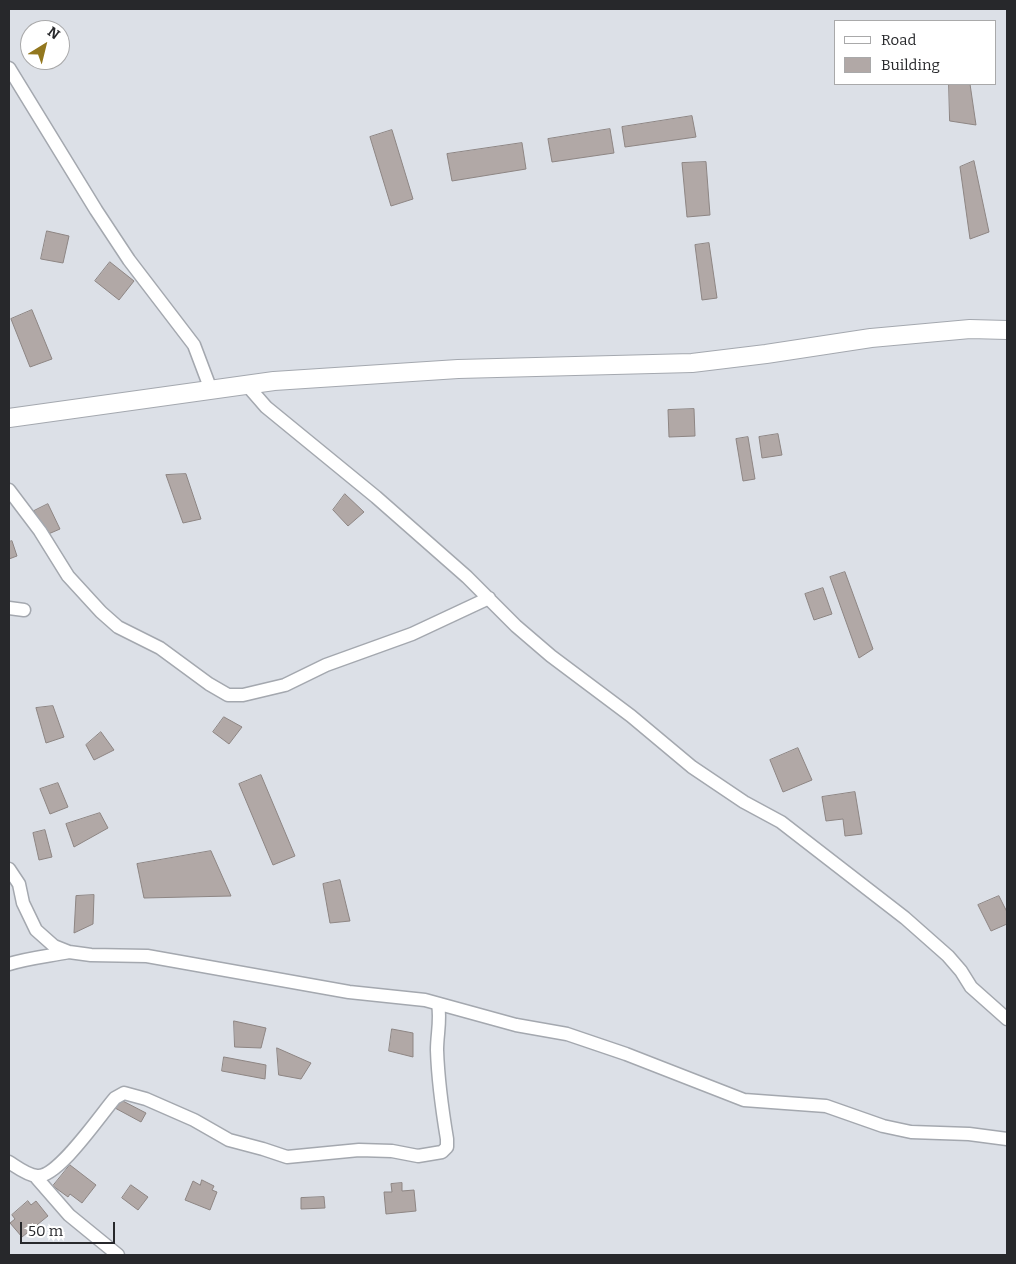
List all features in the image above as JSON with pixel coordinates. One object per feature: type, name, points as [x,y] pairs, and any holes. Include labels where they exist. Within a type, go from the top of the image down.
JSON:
[{"type":"street","points":[[9,68],[129,260],[194,345],[211,390]]},
{"type":"street","points":[[9,418],[274,381],[458,369],[692,362],[766,354],[870,338],[970,329],[1007,330]]},
{"type":"street","points":[[246,384],[266,407],[376,497],[467,576],[516,626],[551,656],[631,716],[692,767],[744,802],[781,822],[905,918],[948,956],[961,971],[971,987],[1007,1019]]},
{"type":"street","points":[[9,490],[40,531],[68,576],[101,612],[118,627],[160,648],[209,684],[228,695],[243,695],[285,685],[326,665],[412,634],[489,598]]},
{"type":"street","points":[[9,608],[24,610]]},
{"type":"street","points":[[9,869],[19,884],[23,903],[36,930],[54,946],[69,952],[148,956],[349,992],[425,1000],[516,1025],[567,1034],[626,1054],[744,1100],[826,1106],[883,1126],[911,1132],[970,1134],[1007,1139]]},
{"type":"street","points":[[9,964],[21,960],[37,959],[69,952]]},
{"type":"street","points":[[35,1176],[43,1176],[52,1171],[72,1152],[115,1098],[124,1093],[146,1099],[194,1120],[229,1140],[263,1148],[288,1157],[359,1150],[392,1151],[418,1156],[442,1152],[446,1147],[447,1138],[438,1081],[437,1043],[440,1016],[438,1004]]},
{"type":"street","points":[[9,1162],[35,1176],[69,1215],[118,1255]]},
{"type":"building","points":[[949,85],[970,85],[976,125],[950,121]]},
{"type":"building","points":[[692,116],[696,137],[625,147],[622,127]]},
{"type":"building","points":[[610,129],[614,153],[552,162],[548,139]]},
{"type":"building","points":[[392,130],[413,199],[391,206],[370,137]]},
{"type":"building","points":[[522,143],[526,169],[452,181],[447,154]]},
{"type":"building","points":[[974,161],[989,232],[970,239],[960,167]]},
{"type":"building","points":[[706,162],[710,215],[687,217],[682,163]]},
{"type":"building","points":[[47,231],[69,236],[63,263],[41,259]]},
{"type":"building","points":[[709,243],[717,298],[702,300],[695,245]]},
{"type":"building","points":[[110,262],[134,281],[119,300],[95,281]]},
{"type":"building","points":[[32,310],[52,359],[30,367],[11,319]]},
{"type":"building","points":[[694,409],[695,436],[669,437],[668,410]]},
{"type":"building","points":[[778,434],[782,455],[762,458],[759,437]]},
{"type":"building","points":[[748,437],[755,479],[743,481],[736,439]]},
{"type":"building","points":[[186,474],[201,519],[183,523],[166,475]]},
{"type":"building","points":[[345,494],[364,512],[348,526],[333,510]]},
{"type":"building","points":[[48,504],[60,529],[46,535],[34,511]]},
{"type":"building","points":[[12,541],[17,556],[9,559],[9,542]]},
{"type":"building","points":[[845,572],[873,649],[859,658],[830,577]]},
{"type":"building","points":[[823,588],[832,614],[814,620],[805,594]]},
{"type":"building","points":[[53,706],[64,737],[46,743],[36,708]]},
{"type":"building","points":[[224,717],[242,727],[229,744],[213,732]]},
{"type":"building","points":[[101,732],[114,750],[94,760],[86,745]]},
{"type":"building","points":[[798,748],[812,780],[783,792],[770,760]]},
{"type":"building","points":[[261,775],[295,856],[273,865],[239,784]]},
{"type":"building","points":[[58,783],[68,807],[50,814],[40,789]]},
{"type":"building","points":[[855,792],[862,834],[845,836],[843,819],[826,821],[822,797]]},
{"type":"building","points":[[100,813],[108,828],[74,847],[66,824]]},
{"type":"building","points":[[45,830],[52,857],[39,860],[33,833]]},
{"type":"building","points":[[211,851],[231,896],[144,898],[137,864]]},
{"type":"building","points":[[340,880],[350,921],[330,923],[323,884]]},
{"type":"building","points":[[94,895],[93,924],[74,933],[76,896]]},
{"type":"building","points":[[999,896],[1007,912],[1007,924],[991,931],[978,905]]},
{"type":"building","points":[[234,1021],[266,1028],[261,1048],[235,1047]]},
{"type":"building","points":[[392,1029],[413,1033],[413,1057],[389,1051]]},
{"type":"building","points":[[277,1048],[311,1063],[301,1079],[279,1075]]},
{"type":"building","points":[[224,1057],[266,1065],[265,1079],[222,1071]]},
{"type":"building","points":[[119,1099],[146,1113],[141,1122],[115,1108]]},
{"type":"building","points":[[70,1165],[96,1185],[82,1203],[70,1194],[68,1197],[53,1186]]},
{"type":"building","points":[[202,1180],[214,1186],[212,1190],[217,1192],[210,1210],[185,1200],[193,1181],[200,1185]]},
{"type":"building","points":[[402,1183],[402,1191],[414,1190],[416,1211],[386,1214],[384,1192],[392,1192],[391,1184]]},
{"type":"building","points":[[131,1185],[148,1197],[138,1210],[122,1198]]},
{"type":"building","points":[[324,1197],[325,1208],[301,1209],[301,1198]]},
{"type":"building","points":[[28,1201],[31,1205],[36,1201],[48,1216],[22,1237],[10,1223],[15,1219],[12,1215]]}]
